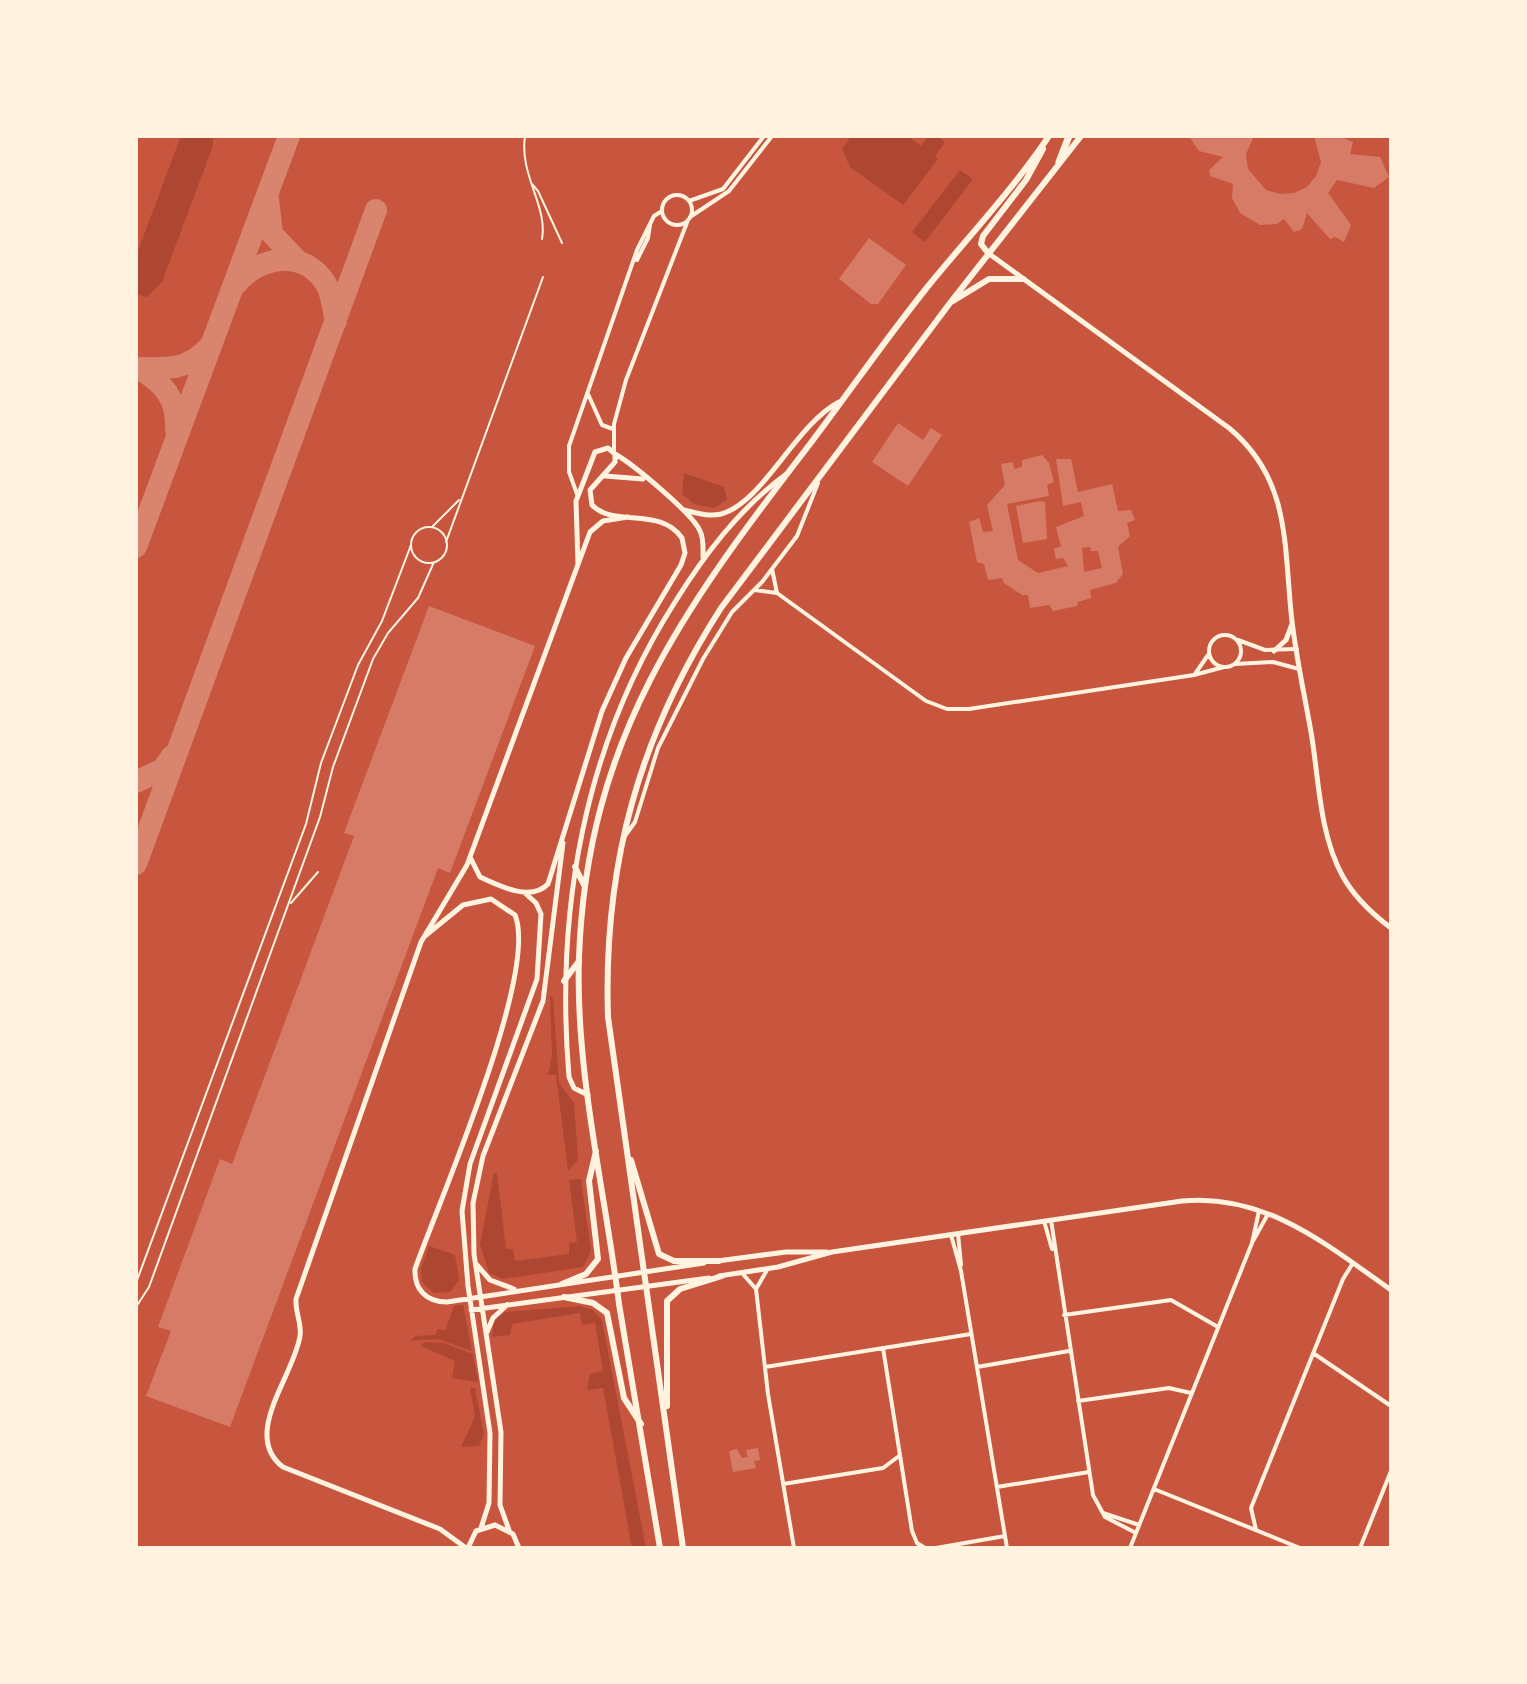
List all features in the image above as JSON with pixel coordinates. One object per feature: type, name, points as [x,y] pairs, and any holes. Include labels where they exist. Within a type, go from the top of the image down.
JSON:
[{"type":"highway","points":[[1059,162],[1069,136]]},
{"type":"main road","points":[[683,1548],[646,1272],[611,1051],[607,983],[613,885],[621,841],[643,763],[689,660],[739,583],[988,253],[1081,136]]},
{"type":"main road","points":[[988,253],[981,240],[1026,180],[1047,139]]},
{"type":"main road","points":[[660,1548],[581,1034],[579,961],[584,885],[603,792],[637,704],[702,588],[903,317],[1047,139]]},
{"type":"main road","points":[[950,303],[989,279],[1023,279]]},
{"type":"main road","points":[[575,867],[584,885]]},
{"type":"main road","points":[[564,981],[579,961]]},
{"type":"main road","points":[[562,1284],[586,1274],[598,1259],[589,1181],[598,1148]]},
{"type":"main road","points":[[627,1153],[641,1185],[659,1254],[670,1261],[719,1261]]},
{"type":"main road","points":[[666,1417],[669,1366],[665,1305],[680,1289],[722,1276]]},
{"type":"main road","points":[[564,1297],[593,1303],[607,1313],[624,1398],[641,1424]]},
{"type":"street","points":[[578,565],[577,494],[567,458],[588,391],[635,261],[648,238],[650,225],[669,197],[678,195],[689,201],[723,189],[764,136]]},
{"type":"street","points":[[662,211],[672,224],[689,218],[729,191],[772,136]]},
{"type":"street","points":[[524,893],[539,891],[548,884],[586,756],[610,692],[684,557],[682,538],[670,525],[601,512],[592,505],[590,490],[614,466],[613,429],[648,320],[689,218],[689,201]]},
{"type":"street","points":[[988,253],[1242,439],[1266,469],[1282,516],[1292,623],[1334,858],[1355,895],[1391,928]]},
{"type":"street","points":[[641,317],[648,320]]},
{"type":"street","points":[[630,348],[637,351]]},
{"type":"street","points":[[1150,383],[1156,375]]},
{"type":"street","points":[[588,391],[602,425],[613,429]]},
{"type":"street","points":[[684,510],[709,515],[732,509],[768,476],[801,433],[844,400]]},
{"type":"street","points":[[577,494],[598,449],[608,448],[684,510],[701,534],[703,558]]},
{"type":"street","points":[[589,1095],[570,1081],[564,981],[567,924],[575,867],[591,791],[616,717],[654,636],[703,558],[738,516],[789,472]]},
{"type":"street","points":[[604,476],[645,479]]},
{"type":"street","points":[[621,841],[635,822],[658,748],[703,659],[732,612],[772,569],[801,528],[818,481]]},
{"type":"street","points":[[509,1530],[495,1525],[481,1528],[473,1535],[467,1548],[447,1532],[283,1467],[270,1456],[265,1438],[301,1336],[296,1299],[423,936],[470,857],[594,527],[608,519],[628,517]]},
{"type":"street","points":[[772,569],[777,593]]},
{"type":"street","points":[[754,590],[777,593],[907,688],[936,706],[958,710],[1194,675],[1235,664],[1280,662],[1301,669]]},
{"type":"street","points":[[1274,651],[1286,640],[1292,623]]},
{"type":"street","points":[[1194,675],[1209,653],[1212,640],[1220,635],[1229,634],[1238,640],[1274,651],[1297,649]]},
{"type":"street","points":[[1235,664],[1241,655],[1238,640]]},
{"type":"street","points":[[1209,653],[1214,663],[1224,667]]},
{"type":"street","points":[[519,1548],[500,1505],[501,1432],[475,1263],[472,1218],[477,1177],[543,1001],[565,835]]},
{"type":"street","points":[[470,857],[480,877],[524,893],[536,903],[542,918],[537,979],[465,1185],[461,1224],[490,1433],[489,1503],[481,1528]]},
{"type":"street","points":[[423,936],[463,905],[481,898],[509,907],[521,933],[519,962],[511,997],[475,1107],[415,1269],[418,1288],[427,1298],[440,1302],[786,1252],[832,1252]]},
{"type":"street","points":[[471,1310],[767,1270],[832,1252],[1198,1199],[1229,1201],[1269,1213],[1304,1230],[1391,1290]]},
{"type":"street","points":[[1252,1243],[1260,1209]]},
{"type":"street","points":[[1130,1548],[1252,1243],[1269,1213]]},
{"type":"street","points":[[1047,1221],[1089,1472],[1100,1512],[1136,1533]]},
{"type":"street","points":[[955,1234],[1007,1548]]},
{"type":"street","points":[[475,1263],[490,1280],[519,1290]]},
{"type":"street","points":[[1256,1530],[1251,1508],[1343,1279],[1353,1263]]},
{"type":"street","points":[[756,1289],[767,1270]]},
{"type":"street","points":[[742,1273],[756,1289],[765,1367],[794,1548]]},
{"type":"street","points":[[1064,1315],[1171,1300],[1218,1327]]},
{"type":"street","points":[[487,1333],[493,1318],[508,1305]]},
{"type":"street","points":[[765,1367],[971,1334]]},
{"type":"street","points":[[883,1348],[912,1531],[917,1543],[925,1548]]},
{"type":"street","points":[[977,1367],[1069,1351]]},
{"type":"street","points":[[1313,1353],[1391,1406]]},
{"type":"street","points":[[1078,1401],[1169,1388],[1191,1393]]},
{"type":"street","points":[[783,1484],[883,1468],[899,1455]]},
{"type":"street","points":[[1360,1548],[1391,1471]]},
{"type":"street","points":[[997,1487],[1089,1472]]},
{"type":"street","points":[[1154,1489],[1300,1548]]},
{"type":"street","points":[[1100,1512],[1139,1525]]},
{"type":"street","points":[[936,1548],[1005,1536]]},
{"type":"lane","points":[[525,136],[524,163],[542,221],[542,239]]},
{"type":"lane","points":[[531,183],[538,191],[562,243]]},
{"type":"lane","points":[[136,1307],[158,1264],[290,903],[325,803],[333,767],[373,659],[397,621],[418,598],[434,562],[444,554],[460,499],[543,277]]},
{"type":"lane","points":[[136,1283],[309,815],[324,754],[361,656],[382,621],[419,530],[431,527],[448,515],[460,499]]},
{"type":"lane","points":[[431,527],[441,532],[446,542]]},
{"type":"lane","points":[[411,545],[418,559],[434,562]]},
{"type":"lane","points":[[290,903],[318,872]]},
{"type":"shaded area","points":[[181,136],[213,136],[213,146],[162,282],[147,297],[136,294],[136,256]]},
{"type":"shaded area","points":[[851,136],[908,136],[921,146],[928,136],[938,136],[945,142],[935,156],[938,159],[903,205],[850,167],[842,149]]},
{"type":"shaded area","points":[[960,170],[973,179],[925,242],[912,232]]},
{"type":"shaded area","points":[[684,473],[724,487],[727,500],[714,508],[694,504],[682,494]]},
{"type":"shaded area","points":[[550,996],[553,998],[559,1083],[574,1103],[578,1160],[568,1171],[556,1075],[548,1075],[552,1055]]},
{"type":"shaded area","points":[[494,1173],[497,1173],[506,1249],[513,1249],[515,1261],[569,1254],[569,1243],[577,1242],[569,1180],[581,1179],[591,1251],[583,1267],[503,1279],[489,1273],[480,1244]]},
{"type":"shaded area","points":[[429,1246],[455,1255],[459,1280],[450,1292],[434,1293],[422,1282],[421,1269]]},
{"type":"shaded area","points":[[463,1305],[472,1351],[438,1339],[411,1341],[415,1336],[435,1335],[438,1329],[445,1331],[454,1306]]},
{"type":"shaded area","points":[[580,1306],[593,1310],[602,1320],[646,1548],[632,1548],[603,1388],[587,1390],[590,1374],[603,1371],[595,1323],[582,1325],[580,1313],[512,1324],[510,1335],[492,1337],[494,1321],[505,1312]]},
{"type":"shaded area","points":[[424,1342],[444,1343],[473,1354],[478,1382],[452,1378],[455,1361],[421,1346]]},
{"type":"shaded area","points":[[470,1388],[475,1388],[484,1434],[479,1446],[461,1447],[475,1417]]},
{"type":"building","points":[[1189,136],[1254,136],[1246,154],[1248,169],[1266,190],[1280,194],[1294,193],[1307,187],[1316,176],[1321,162],[1314,136],[1337,136],[1353,142],[1350,154],[1380,157],[1389,177],[1374,188],[1337,180],[1328,193],[1351,225],[1344,242],[1335,237],[1330,239],[1307,213],[1302,229],[1294,232],[1284,219],[1277,224],[1260,225],[1240,213],[1232,198],[1233,184],[1210,176],[1209,170],[1223,157],[1199,151]]},
{"type":"building","points":[[869,238],[906,265],[878,304],[871,304],[839,279]]},
{"type":"building","points":[[898,423],[923,440],[931,428],[942,435],[908,486],[872,462]]},
{"type":"building","points":[[1042,455],[1049,463],[1054,482],[1047,485],[1049,496],[1007,504],[1018,560],[1038,573],[1068,566],[1063,558],[1056,559],[1054,549],[1061,546],[1056,527],[1084,516],[1081,502],[1063,506],[1056,459],[1071,459],[1078,492],[1112,484],[1118,511],[1131,510],[1135,520],[1127,523],[1130,536],[1118,547],[1123,574],[1116,583],[1090,590],[1091,598],[1078,602],[1077,606],[1053,611],[1049,605],[1030,608],[1028,595],[1022,595],[1004,583],[1002,578],[988,580],[984,564],[977,562],[969,522],[979,518],[983,532],[993,531],[987,505],[1005,485],[1001,464],[1013,462],[1014,469],[1022,467],[1022,460]],"holes":[[[1090,547],[1091,551],[1098,551],[1102,568],[1084,572],[1082,548]]]},
{"type":"building","points":[[1045,502],[1047,539],[1023,543],[1016,506]]},
{"type":"building","points":[[429,606],[535,646],[450,873],[438,868],[230,1427],[146,1396],[171,1331],[158,1327],[220,1159],[232,1164],[354,836],[344,833]]},
{"type":"building","points":[[758,1448],[760,1460],[754,1461],[756,1468],[733,1472],[729,1451],[737,1449],[742,1458],[748,1457],[746,1450]]},
{"type":"taxiway","points":[[136,547],[289,136]]},
{"type":"taxiway","points":[[268,199],[272,234],[296,259]]},
{"type":"taxiway","points":[[136,864],[376,210]]},
{"type":"taxiway","points":[[236,284],[246,274],[269,262],[282,260],[306,265],[326,284],[336,321]]},
{"type":"taxiway","points":[[142,368],[186,364],[208,348]]},
{"type":"taxiway","points":[[138,368],[167,392],[174,408],[176,429]]},
{"type":"taxiway","points":[[136,782],[163,769],[172,756]]}]
